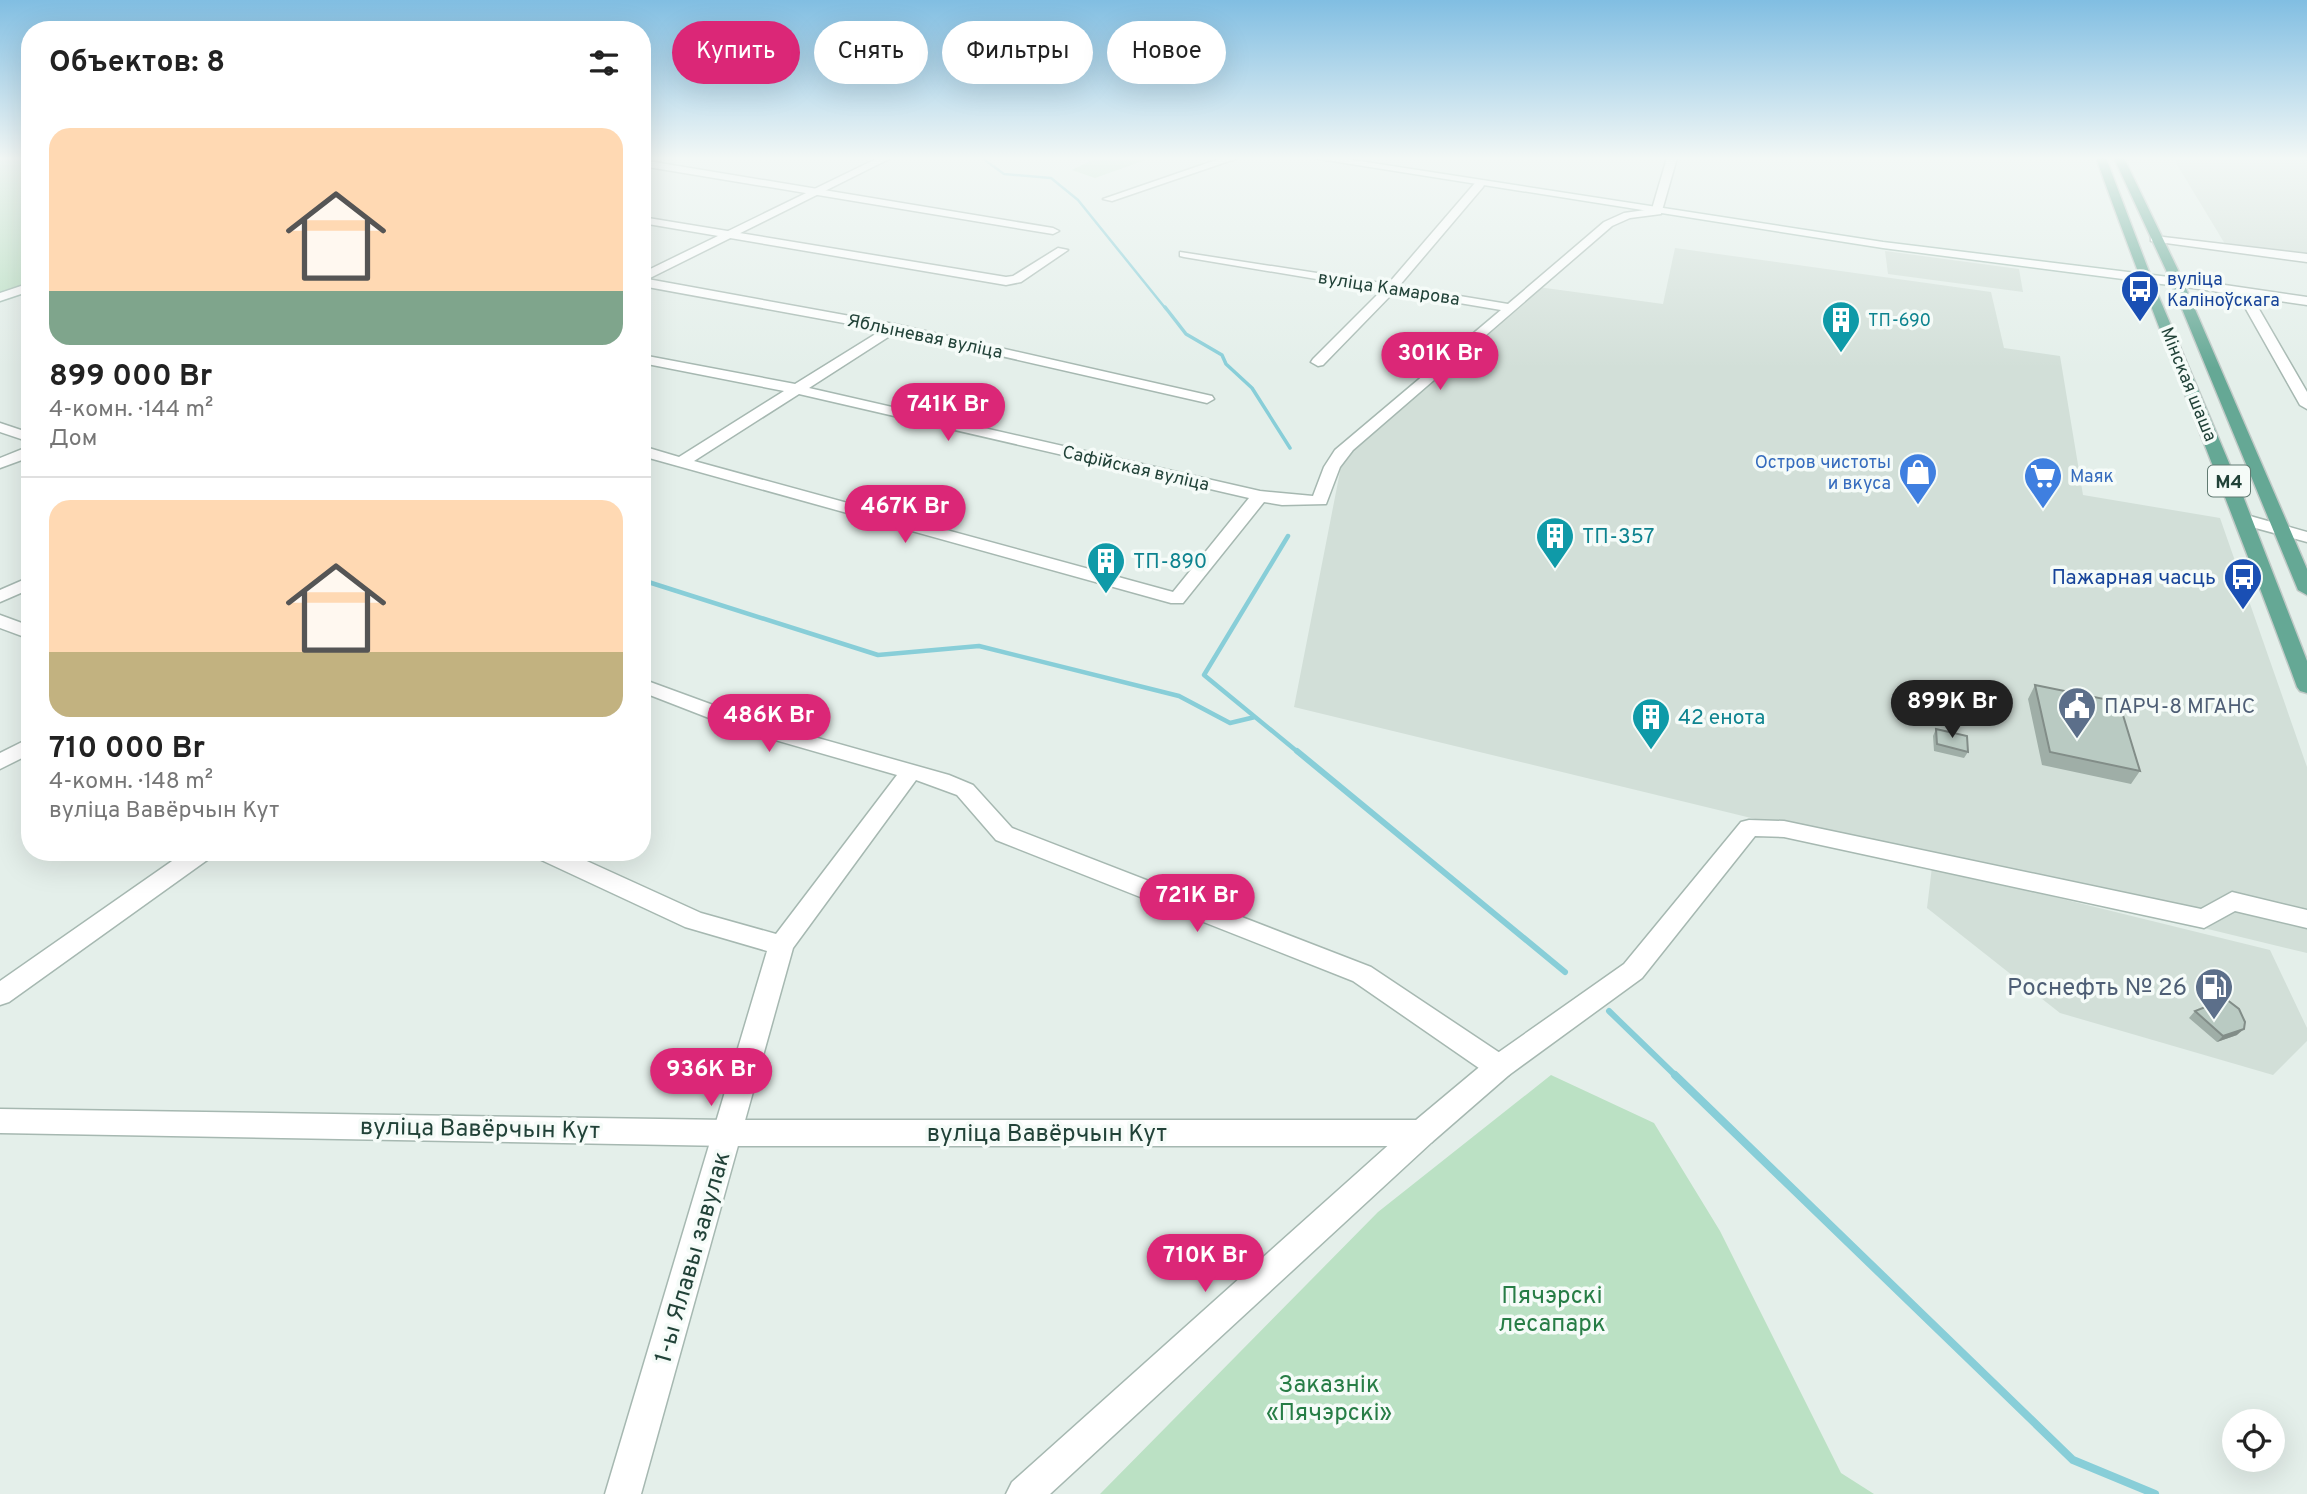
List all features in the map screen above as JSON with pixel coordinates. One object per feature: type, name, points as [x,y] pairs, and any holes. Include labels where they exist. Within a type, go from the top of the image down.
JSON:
[{"type":"main road","name":"Мінская шаша","points":[[2127,228],[2307,687]]},
{"type":"main road","name":"Мінская шаша","points":[[2150,228],[2177,282],[2284,530],[2307,590]]},
{"type":"street","points":[[683,228],[1006,281],[1017,279],[1062,250]]},
{"type":"street","points":[[651,275],[745,228]]},
{"type":"street","points":[[1033,228],[1053,231]]},
{"type":"street","points":[[1318,362],[1390,288],[1442,228]]},
{"type":"street","points":[[1512,308],[1604,228]]},
{"type":"street","points":[[1765,228],[2307,301]]},
{"type":"street","points":[[2155,239],[2307,258]]},
{"type":"street","name":"вуліца Камарова","points":[[1184,254],[1512,308]]},
{"type":"street","name":"Яблыневая вуліца","points":[[651,282],[894,328],[1207,400]]},
{"type":"street","points":[[0,297],[21,290]]},
{"type":"street","points":[[2243,292],[2307,405]]},
{"type":"street","name":"Сафійская вуліца","points":[[651,361],[796,389],[1260,496],[1282,500],[1320,501],[1330,469],[1340,451],[1368,431],[1512,308]]},
{"type":"street","points":[[683,461],[894,328]]},
{"type":"street","points":[[0,427],[21,435]]},
{"type":"street","points":[[651,454],[969,544],[1177,599],[1260,496]]},
{"type":"street","points":[[0,463],[21,455]]},
{"type":"street","points":[[2243,519],[2307,537]]},
{"type":"street","points":[[0,597],[21,586]]},
{"type":"street","points":[[0,621],[21,629]]},
{"type":"street","points":[[651,688],[747,725],[912,772],[965,790],[1004,834],[1362,974],[1499,1067]]},
{"type":"street","points":[[0,762],[21,750]]},
{"type":"street","name":"1-ы Ялавы завулак","points":[[623,1494],[781,945],[912,772]]},
{"type":"street","points":[[1024,1494],[1422,1133],[1499,1067],[1633,971],[1749,828],[1784,829],[2204,919],[2232,901],[2307,919]]},
{"type":"street","points":[[0,995],[189,861]]},
{"type":"street","points":[[565,861],[694,920],[781,945]]},
{"type":"street","name":"вуліца Вавёрчын Кут","points":[[0,1121],[728,1133],[1422,1133]]},
{"type":"shaded area","points":[[2215,228],[2307,228],[2307,255],[2225,244]]},
{"type":"shaded area","points":[[1675,248],[1991,292],[2004,348],[2060,356],[2083,495],[2220,518],[2307,767],[2307,953],[1294,707],[1345,446],[1538,287],[1663,304]]},
{"type":"shaded area","points":[[1885,251],[2019,269],[2023,292],[1888,274]]},
{"type":"shaded area","points":[[1932,867],[2270,950],[2307,1028],[2307,1041],[2273,1075],[2060,1013],[1927,908]]},
{"type":"green space","points":[[0,228],[21,228],[21,288],[0,294]]},
{"type":"green space","name":"Пячэрскі лесапарк","points":[[1551,1075],[1654,1123],[1720,1231],[1841,1473],[1874,1494],[1100,1494],[1378,1212]]},
{"type":"building","name":"ПАРЧ-8 МГАНС","points":[[2035,685],[2119,702],[2140,771],[2050,752]]},
{"type":"building","points":[[1936,729],[1967,736],[1968,752],[1937,744]]},
{"type":"building","name":"Роснефть № 26","points":[[2226,999],[2239,1009],[2245,1022],[2244,1029],[2223,1036],[2195,1011]]},
{"type":"waterway","points":[[1100,228],[1166,309]]},
{"type":"waterway","points":[[1165,307],[1186,334],[1222,355],[1226,364],[1252,388],[1290,448]]},
{"type":"waterway","points":[[1288,536],[1204,675],[1299,753]]},
{"type":"waterway","points":[[651,583],[878,655],[979,646],[1179,696],[1230,723],[1255,717]]},
{"type":"waterway","points":[[1297,751],[1565,972]]},
{"type":"waterway","points":[[1609,1011],[1677,1077]]},
{"type":"waterway","points":[[1675,1075],[2073,1460],[2155,1494]]},
{"type":"place","name":"вуліца Каліноўскага","points":[[2140,323]]},
{"type":"place","name":"ТП-690","points":[[1841,354]]},
{"type":"place","name":"Остров чистоты и вкуса","points":[[1918,506]]},
{"type":"place","name":"Маяк","points":[[2043,510]]},
{"type":"place","name":"ТП-357","points":[[1555,570]]},
{"type":"place","name":"ТП-890","points":[[1106,595]]},
{"type":"place","name":"Пажарная часць","points":[[2243,611]]},
{"type":"place","name":"ПАРЧ-8 МГАНС","points":[[2077,740]]},
{"type":"place","name":"42 енота","points":[[1651,751]]},
{"type":"place","name":"Роснефть № 26","points":[[2214,1021]]},
{"type":"park label","name":"Заказнік «Пячэрскі»","points":[[1329,1398]]}]
